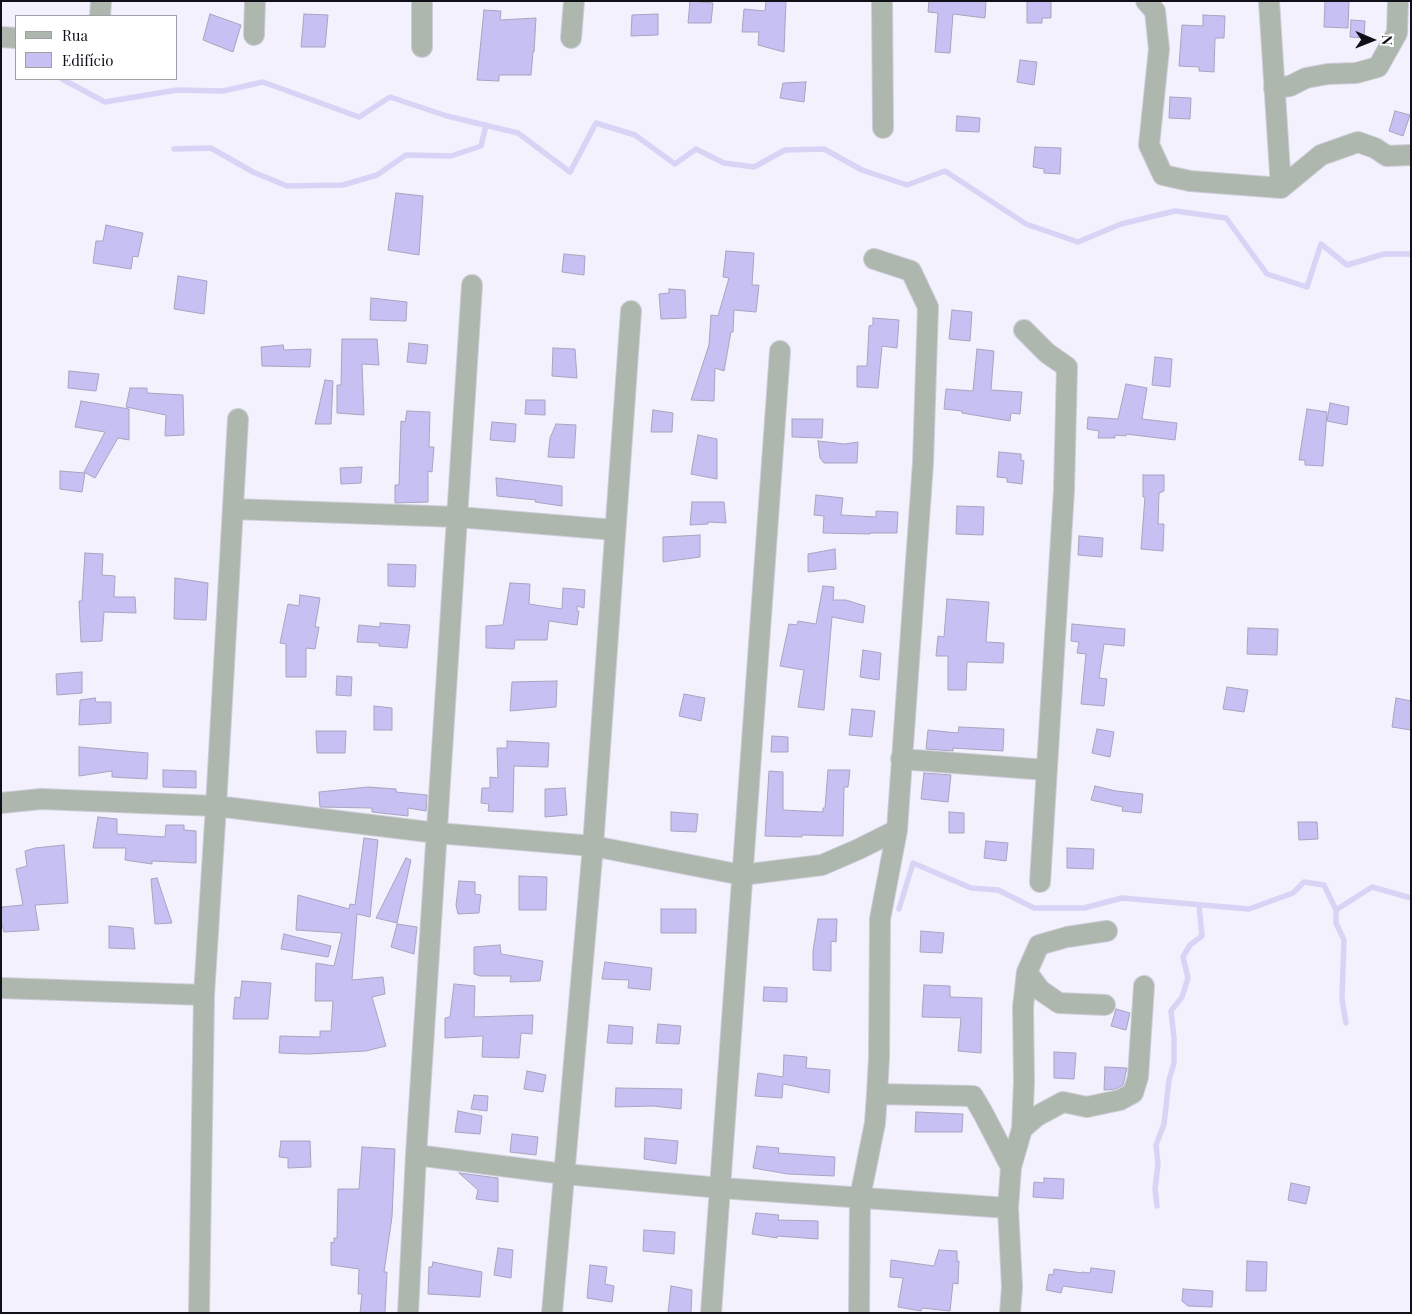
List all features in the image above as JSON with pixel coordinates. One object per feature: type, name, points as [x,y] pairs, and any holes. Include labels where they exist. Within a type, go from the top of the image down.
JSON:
[{"type":"street","points":[[100,15],[101,1]]},
{"type":"street","points":[[254,35],[255,1]]},
{"type":"street","points":[[422,1],[422,47]]},
{"type":"street","points":[[571,38],[574,1]]},
{"type":"street","points":[[882,1],[883,128]]},
{"type":"street","points":[[1146,1],[1156,12],[1159,49],[1149,145],[1163,175],[1190,181],[1281,188],[1321,155],[1358,142],[1375,148],[1387,156],[1411,155]]},
{"type":"street","points":[[1269,1],[1281,188]]},
{"type":"street","points":[[1274,88],[1290,86],[1306,78],[1328,74],[1356,73],[1378,67],[1397,34],[1398,1]]},
{"type":"street","points":[[1,37],[15,38]]},
{"type":"street","points":[[859,1313],[860,1197],[875,1123],[879,1058],[880,919],[897,830],[923,463],[928,307],[911,271],[874,259]]},
{"type":"street","points":[[408,1313],[416,1155],[472,285]]},
{"type":"street","points":[[552,1313],[593,846],[631,311]]},
{"type":"street","points":[[1024,330],[1047,353],[1067,367],[1064,490],[1040,882]]},
{"type":"street","points":[[711,1313],[780,351]]},
{"type":"street","points":[[199,1313],[204,995],[238,419]]},
{"type":"street","points":[[233,509],[458,517],[615,530]]},
{"type":"street","points":[[901,759],[1047,770]]},
{"type":"street","points":[[1,802],[41,799],[216,806],[437,833],[593,846],[742,875],[822,865],[897,830]]},
{"type":"street","points":[[1010,1313],[1012,1287],[1008,1208],[1011,1167],[1022,1129],[1023,1007],[1027,972],[1039,945],[1067,937],[1107,931]]},
{"type":"street","points":[[1027,972],[1040,990],[1059,1003],[1104,1006]]},
{"type":"street","points":[[1022,1129],[1037,1116],[1062,1102],[1087,1107],[1120,1100],[1133,1093],[1138,1076],[1144,986]]},
{"type":"street","points":[[1,988],[204,995]]},
{"type":"street","points":[[877,1094],[973,1096],[1011,1167]]},
{"type":"street","points":[[416,1155],[564,1174],[721,1188],[1008,1208]]},
{"type":"building","points":[[690,1],[713,3],[711,23],[688,23]]},
{"type":"building","points":[[766,1],[786,1],[784,52],[758,45],[759,32],[742,32],[744,9],[765,11]]},
{"type":"building","points":[[929,1],[986,1],[985,18],[953,14],[950,53],[935,52],[938,13],[928,12]]},
{"type":"building","points":[[1027,1],[1051,1],[1051,18],[1042,18],[1042,23],[1027,23]]},
{"type":"building","points":[[1325,1],[1349,1],[1348,28],[1324,27]]},
{"type":"building","points":[[484,10],[501,11],[500,20],[536,18],[531,75],[499,75],[499,81],[477,80]]},
{"type":"building","points":[[210,14],[241,25],[233,52],[203,40]]},
{"type":"building","points":[[304,14],[328,15],[325,47],[301,47]]},
{"type":"building","points":[[658,14],[658,35],[631,36],[632,15]]},
{"type":"building","points":[[1203,15],[1225,16],[1224,38],[1215,38],[1214,72],[1199,71],[1199,67],[1179,66],[1182,25],[1203,26]]},
{"type":"building","points":[[1351,20],[1365,21],[1364,38],[1350,37]]},
{"type":"building","points":[[1020,60],[1037,62],[1034,85],[1017,82]]},
{"type":"building","points":[[806,82],[804,102],[780,98],[783,83]]},
{"type":"building","points":[[1170,97],[1191,98],[1190,119],[1169,118]]},
{"type":"building","points":[[1395,111],[1410,115],[1403,136],[1389,131]]},
{"type":"building","points":[[957,116],[980,118],[979,132],[956,131]]},
{"type":"building","points":[[1035,147],[1061,148],[1060,174],[1044,173],[1044,169],[1033,167]]},
{"type":"building","points":[[396,193],[423,196],[419,255],[388,250]]},
{"type":"building","points":[[106,225],[143,233],[138,257],[133,256],[131,269],[93,263],[96,241],[103,241]]},
{"type":"building","points":[[726,251],[754,253],[752,285],[759,285],[756,312],[734,310],[733,332],[731,332],[724,371],[715,368],[714,401],[691,400],[709,345],[711,315],[718,316],[729,278],[723,277]]},
{"type":"building","points":[[564,254],[585,256],[584,275],[562,272]]},
{"type":"building","points":[[178,276],[207,281],[204,314],[174,309]]},
{"type":"building","points":[[669,289],[685,290],[686,318],[661,319],[659,294],[669,293]]},
{"type":"building","points":[[371,298],[407,302],[406,321],[370,320]]},
{"type":"building","points":[[952,310],[972,312],[970,341],[949,339]]},
{"type":"building","points":[[873,318],[899,320],[897,348],[882,346],[878,388],[857,387],[857,366],[867,366],[869,326],[873,325]]},
{"type":"building","points":[[342,339],[377,339],[379,365],[362,364],[364,415],[337,413],[337,385],[341,385]]},
{"type":"building","points":[[409,343],[428,345],[426,364],[407,362]]},
{"type":"building","points":[[283,345],[284,350],[311,349],[310,367],[262,366],[261,347]]},
{"type":"building","points":[[553,348],[575,349],[577,378],[552,376]]},
{"type":"building","points":[[977,349],[994,351],[991,390],[1022,392],[1020,414],[1011,413],[1010,421],[944,409],[946,389],[973,391]]},
{"type":"building","points":[[1155,357],[1172,359],[1170,387],[1152,385]]},
{"type":"building","points":[[69,371],[99,374],[96,391],[68,388]]},
{"type":"building","points":[[325,380],[333,381],[331,424],[315,424]]},
{"type":"building","points":[[1126,384],[1147,388],[1142,419],[1177,423],[1175,440],[1126,434],[1126,436],[1115,435],[1115,438],[1098,438],[1099,431],[1087,429],[1088,417],[1118,419]]},
{"type":"building","points":[[130,388],[147,388],[147,393],[183,395],[184,435],[165,436],[166,415],[126,407]]},
{"type":"building","points":[[526,400],[545,400],[545,415],[525,414]]},
{"type":"building","points":[[81,401],[129,409],[129,440],[118,438],[95,478],[84,472],[105,432],[75,427]]},
{"type":"building","points":[[1330,403],[1349,407],[1347,425],[1327,421]]},
{"type":"building","points":[[1307,409],[1327,412],[1323,466],[1305,465],[1305,460],[1299,460]]},
{"type":"building","points":[[653,410],[673,413],[672,432],[651,432]]},
{"type":"building","points":[[407,411],[430,412],[429,447],[434,447],[432,472],[428,471],[428,502],[395,503],[395,485],[399,485],[401,421],[405,422]]},
{"type":"building","points":[[792,419],[823,419],[822,438],[792,437]]},
{"type":"building","points":[[492,422],[516,424],[515,442],[490,440]]},
{"type":"building","points":[[556,424],[576,425],[574,458],[548,457],[550,438]]},
{"type":"building","points":[[698,435],[717,439],[717,479],[691,474]]},
{"type":"building","points":[[818,441],[845,444],[858,442],[857,463],[824,463],[820,458]]},
{"type":"building","points":[[999,452],[1021,454],[1021,460],[1024,461],[1022,484],[1007,482],[1007,478],[997,477]]},
{"type":"building","points":[[362,467],[361,483],[341,484],[340,468]]},
{"type":"building","points":[[60,471],[85,473],[82,492],[60,489]]},
{"type":"building","points":[[1143,475],[1164,475],[1164,491],[1159,493],[1158,524],[1164,524],[1163,551],[1141,549],[1145,497],[1143,497]]},
{"type":"building","points":[[496,478],[562,486],[562,506],[535,502],[536,500],[497,496]]},
{"type":"building","points":[[816,495],[843,498],[841,515],[876,517],[876,511],[898,512],[897,533],[823,533],[824,516],[814,515]]},
{"type":"building","points":[[692,502],[724,502],[726,523],[708,522],[708,524],[690,525]]},
{"type":"building","points":[[957,506],[984,507],[983,535],[956,534]]},
{"type":"building","points":[[700,535],[700,557],[663,562],[663,537]]},
{"type":"building","points":[[1079,536],[1103,538],[1102,557],[1078,555]]},
{"type":"building","points":[[835,549],[836,569],[808,572],[808,554]]},
{"type":"building","points":[[85,553],[103,554],[102,575],[115,576],[114,597],[135,597],[136,613],[104,612],[102,641],[81,642],[79,601],[82,601]]},
{"type":"building","points":[[388,564],[416,565],[415,587],[388,586]]},
{"type":"building","points":[[175,578],[208,583],[206,620],[174,619]]},
{"type":"building","points":[[510,583],[530,584],[529,604],[562,609],[563,588],[585,590],[584,608],[577,606],[577,611],[579,611],[577,625],[549,621],[547,640],[515,640],[514,649],[486,648],[486,626],[503,625]]},
{"type":"building","points":[[823,586],[834,587],[833,600],[846,600],[865,606],[863,623],[832,617],[824,710],[798,707],[804,670],[780,666],[789,624],[797,625],[798,621],[816,624]]},
{"type":"building","points":[[300,595],[320,598],[315,627],[319,627],[315,649],[306,648],[306,677],[286,677],[286,644],[280,643],[288,604],[299,606]]},
{"type":"building","points":[[947,599],[989,602],[986,642],[1004,643],[1003,663],[967,662],[966,690],[948,690],[948,656],[936,656],[938,636],[944,637]]},
{"type":"building","points":[[380,623],[410,625],[407,648],[379,646],[379,643],[357,642],[359,625],[380,627]]},
{"type":"building","points":[[1072,624],[1125,629],[1124,646],[1104,644],[1099,678],[1107,679],[1104,706],[1081,704],[1086,654],[1077,653],[1079,642],[1071,641]]},
{"type":"building","points":[[1248,628],[1278,629],[1277,655],[1247,654]]},
{"type":"building","points":[[863,650],[881,653],[879,680],[860,677]]},
{"type":"building","points":[[82,672],[82,693],[57,695],[56,674]]},
{"type":"building","points":[[337,676],[352,677],[351,696],[336,695]]},
{"type":"building","points":[[557,681],[556,707],[510,711],[512,682]]},
{"type":"building","points":[[1227,687],[1248,690],[1244,712],[1223,709]]},
{"type":"building","points":[[684,694],[705,698],[701,721],[679,716]]},
{"type":"building","points":[[95,698],[96,702],[111,702],[111,723],[79,725],[80,700]]},
{"type":"building","points":[[1396,698],[1411,701],[1411,730],[1392,727]]},
{"type":"building","points":[[374,706],[392,708],[392,730],[374,730]]},
{"type":"building","points":[[852,709],[875,711],[872,737],[849,735]]},
{"type":"building","points":[[959,727],[1004,729],[1003,751],[953,748],[953,751],[926,749],[928,730],[958,733]]},
{"type":"building","points":[[1097,729],[1114,732],[1110,757],[1092,753]]},
{"type":"building","points":[[316,731],[346,731],[345,753],[317,753]]},
{"type":"building","points":[[772,736],[788,737],[788,752],[771,752]]},
{"type":"building","points":[[507,741],[549,743],[548,767],[514,766],[513,812],[488,811],[489,804],[481,803],[482,788],[490,788],[490,777],[498,778],[497,748],[507,748]]},
{"type":"building","points":[[79,747],[148,753],[147,779],[112,777],[112,771],[79,776]]},
{"type":"building","points":[[163,770],[196,771],[196,788],[163,787]]},
{"type":"building","points":[[828,770],[850,770],[848,787],[844,787],[843,836],[765,836],[769,771],[783,772],[783,810],[823,812],[823,808],[825,808]]},
{"type":"building","points":[[924,773],[951,775],[948,802],[921,799]]},
{"type":"building","points":[[1095,786],[1143,794],[1141,813],[1122,811],[1123,807],[1091,800]]},
{"type":"building","points":[[368,787],[396,789],[396,792],[427,795],[426,811],[408,808],[408,816],[372,812],[372,808],[320,807],[319,792]]},
{"type":"building","points":[[565,788],[567,815],[545,817],[545,789]]},
{"type":"building","points":[[671,812],[698,814],[696,832],[671,831]]},
{"type":"building","points":[[949,812],[964,813],[964,833],[949,833]]},
{"type":"building","points":[[98,817],[117,819],[117,834],[165,837],[166,825],[184,825],[184,830],[196,831],[196,863],[152,861],[152,864],[125,860],[126,848],[93,848]]},
{"type":"building","points":[[1298,822],[1317,822],[1318,839],[1299,840]]},
{"type":"building","points":[[364,838],[378,840],[370,917],[357,914],[352,980],[383,977],[385,994],[372,997],[386,1046],[366,1051],[308,1054],[279,1053],[280,1036],[320,1037],[320,1031],[331,1031],[333,1001],[315,1001],[316,963],[334,966],[342,933],[296,930],[298,895],[349,909],[350,904],[355,905]]},
{"type":"building","points":[[986,841],[1008,843],[1006,861],[984,858]]},
{"type":"building","points":[[64,845],[68,903],[35,905],[39,930],[4,932],[1,921],[2,907],[23,905],[16,869],[27,866],[25,851]]},
{"type":"building","points":[[1067,848],[1094,849],[1093,869],[1067,868]]},
{"type":"building","points":[[406,858],[411,860],[397,923],[376,918]]},
{"type":"building","points":[[519,876],[547,877],[546,910],[519,910]]},
{"type":"building","points":[[157,878],[172,923],[155,924],[151,879]]},
{"type":"building","points":[[459,881],[475,882],[475,894],[481,895],[479,913],[458,914],[456,905]]},
{"type":"building","points":[[661,909],[696,909],[696,933],[661,933]]},
{"type":"building","points":[[818,919],[837,919],[836,942],[831,941],[831,971],[813,970],[813,951]]},
{"type":"building","points":[[397,924],[417,927],[414,954],[391,947]]},
{"type":"building","points":[[109,926],[133,928],[135,949],[109,948]]},
{"type":"building","points":[[921,931],[944,933],[942,953],[920,952]]},
{"type":"building","points":[[284,934],[331,946],[328,957],[281,949]]},
{"type":"building","points":[[500,945],[501,954],[543,961],[540,981],[510,982],[511,976],[480,976],[474,974],[474,947]]},
{"type":"building","points":[[605,962],[652,968],[650,990],[628,988],[629,980],[602,979]]},
{"type":"building","points":[[242,981],[271,983],[268,1019],[233,1019],[235,997],[240,998]]},
{"type":"building","points":[[454,984],[475,986],[474,1017],[533,1015],[532,1034],[521,1033],[519,1058],[482,1057],[483,1036],[445,1038],[445,1018],[450,1017]]},
{"type":"building","points":[[924,985],[950,986],[950,997],[982,998],[981,1053],[958,1051],[961,1018],[922,1017]]},
{"type":"building","points":[[764,987],[787,988],[787,1002],[763,1001]]},
{"type":"building","points":[[1116,1009],[1130,1013],[1126,1030],[1111,1026]]},
{"type":"building","points":[[658,1024],[681,1026],[679,1044],[656,1043]]},
{"type":"building","points":[[609,1025],[633,1027],[632,1044],[607,1043]]},
{"type":"building","points":[[1054,1052],[1076,1053],[1074,1079],[1054,1078]]},
{"type":"building","points":[[784,1055],[807,1057],[806,1068],[830,1070],[829,1093],[783,1084],[782,1098],[755,1096],[758,1073],[783,1077]]},
{"type":"building","points":[[1105,1067],[1127,1068],[1123,1085],[1116,1089],[1104,1090]]},
{"type":"building","points":[[527,1071],[546,1075],[543,1092],[524,1089]]},
{"type":"building","points":[[616,1088],[682,1089],[681,1109],[653,1106],[615,1107]]},
{"type":"building","points":[[474,1095],[488,1096],[487,1111],[471,1109]]},
{"type":"building","points":[[458,1111],[482,1116],[480,1134],[455,1132]]},
{"type":"building","points":[[916,1112],[963,1114],[962,1132],[915,1132]]},
{"type":"building","points":[[512,1134],[538,1137],[536,1155],[510,1152]]},
{"type":"building","points":[[645,1138],[678,1141],[676,1164],[644,1159]]},
{"type":"building","points":[[281,1141],[310,1141],[311,1167],[288,1168],[288,1158],[279,1157]]},
{"type":"building","points":[[757,1146],[779,1148],[778,1153],[835,1157],[834,1176],[788,1174],[753,1168]]},
{"type":"building","points":[[362,1147],[395,1149],[392,1217],[384,1272],[387,1272],[385,1313],[360,1313],[362,1294],[358,1294],[359,1269],[331,1265],[331,1242],[334,1243],[334,1238],[337,1238],[338,1189],[359,1189]]},
{"type":"building","points":[[459,1173],[498,1178],[498,1202],[476,1199],[478,1190]]},
{"type":"building","points":[[1044,1178],[1064,1179],[1063,1199],[1033,1197],[1034,1182],[1044,1183]]},
{"type":"building","points":[[1291,1183],[1310,1187],[1306,1204],[1288,1200]]},
{"type":"building","points":[[756,1213],[779,1215],[778,1220],[818,1221],[818,1239],[777,1236],[777,1238],[752,1234]]},
{"type":"building","points":[[644,1230],[675,1232],[674,1254],[643,1251]]},
{"type":"building","points":[[498,1248],[513,1250],[511,1278],[494,1275]]},
{"type":"building","points":[[939,1250],[957,1251],[957,1261],[959,1261],[958,1284],[953,1283],[950,1311],[922,1308],[921,1311],[898,1307],[903,1278],[890,1277],[891,1260],[934,1266]]},
{"type":"building","points":[[1247,1261],[1267,1262],[1266,1291],[1246,1291]]},
{"type":"building","points":[[433,1262],[482,1272],[480,1297],[428,1294],[429,1267],[432,1267]]},
{"type":"building","points":[[590,1265],[607,1267],[605,1284],[614,1286],[612,1302],[587,1298]]},
{"type":"building","points":[[1091,1268],[1115,1271],[1112,1293],[1063,1286],[1061,1293],[1046,1290],[1049,1274],[1053,1275],[1054,1269],[1090,1273]]},
{"type":"building","points":[[671,1286],[692,1290],[691,1313],[668,1313]]},
{"type":"building","points":[[1183,1289],[1213,1291],[1212,1307],[1188,1306],[1182,1301]]},
{"type":"waterway","points":[[64,80],[105,102],[177,90],[223,91],[263,82],[359,117],[390,97],[447,116],[518,133],[570,172],[596,123],[635,135],[675,164],[696,149],[724,163],[754,167],[785,150],[824,149],[862,170],[907,185],[945,171],[1026,224],[1078,242],[1121,224],[1175,211],[1226,218],[1267,274],[1307,287],[1321,244],[1347,265],[1384,254],[1411,254]]},
{"type":"waterway","points":[[174,149],[211,148],[253,172],[287,186],[343,185],[377,175],[406,155],[451,156],[481,146],[486,125]]},
{"type":"waterway","points":[[899,909],[913,863],[971,888],[998,890],[1034,908],[1084,908],[1122,898],[1249,909],[1293,893],[1304,882],[1324,885],[1336,910],[1372,887],[1411,898]]},
{"type":"waterway","points":[[1157,1206],[1155,1189],[1158,1164],[1156,1145],[1164,1124],[1169,1080],[1174,1063],[1171,1011],[1182,997],[1188,978],[1183,957],[1190,945],[1202,936],[1199,905]]},
{"type":"waterway","points":[[1336,910],[1336,923],[1344,940],[1342,999],[1346,1023]]}]
